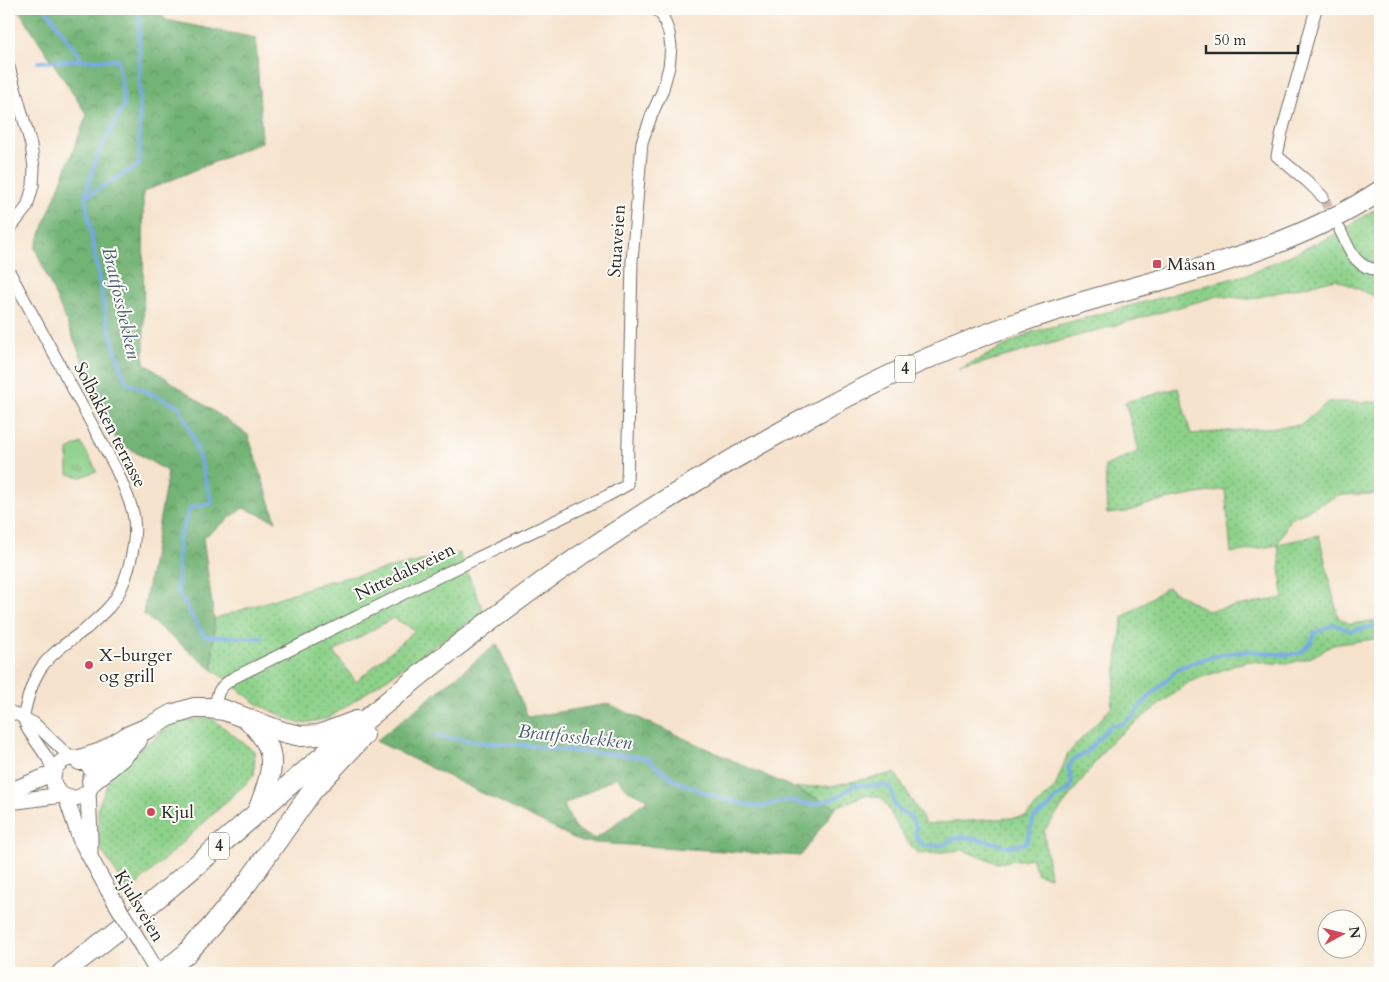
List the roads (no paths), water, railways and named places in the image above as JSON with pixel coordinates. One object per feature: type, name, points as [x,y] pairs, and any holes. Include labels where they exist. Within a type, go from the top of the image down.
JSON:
[{"type":"highway","name":"4","points":[[62,973],[135,917],[416,678],[509,607],[621,529],[744,453],[861,390],[936,355],[1031,318],[1272,246],[1327,222],[1380,191]]},
{"type":"highway","name":"4","points":[[162,973],[186,954],[206,934],[248,882],[312,791],[416,678]]},
{"type":"highway","name":"4","points":[[76,759],[101,753],[164,718],[194,708],[215,708],[231,711],[292,734],[309,736],[333,730],[371,715]]},
{"type":"highway","points":[[248,719],[266,742],[271,759],[269,778],[258,813]]},
{"type":"highway","name":"4","points":[[90,786],[133,745],[146,729]]},
{"type":"main road","points":[[9,800],[80,796],[90,786],[92,775],[90,768],[86,764],[76,759],[61,762],[54,773],[55,788],[64,796]]},
{"type":"main road","points":[[9,793],[14,789],[54,773]]},
{"type":"main road","name":"Kjulsveien","points":[[90,786],[90,856]]},
{"type":"main road","name":"Kjulsveien","points":[[64,796],[80,839],[158,973]]},
{"type":"street","name":"Stuaveien","points":[[626,485],[632,261],[642,142],[662,92],[669,67],[671,47],[669,33],[663,17],[656,9]]},
{"type":"street","points":[[1316,9],[1284,123],[1277,156],[1323,197]]},
{"type":"street","points":[[9,66],[31,145],[34,168],[33,186],[27,207],[9,230]]},
{"type":"street","points":[[1340,230],[1351,253],[1359,263],[1368,268],[1380,270]]},
{"type":"street","name":"Solbakken terrasse","points":[[9,271],[115,467],[128,495],[135,528],[130,565],[120,590],[110,607],[50,658],[40,670],[30,688],[23,718]]},
{"type":"street","name":"Nittedalsveien","points":[[215,708],[216,696],[219,690],[233,678],[626,485]]},
{"type":"street","points":[[9,711],[34,722],[76,759]]},
{"type":"street","points":[[23,718],[28,730],[48,759],[54,773]]},
{"type":"waterway","points":[[46,9],[82,60]]},
{"type":"waterway","points":[[85,197],[139,165],[139,9]]},
{"type":"waterway","name":"Brattfossbekken","points":[[38,62],[118,60],[124,105],[97,156],[85,197],[104,308],[126,382],[180,407],[194,440],[212,503],[190,508],[178,540],[178,592],[204,636],[262,638]]},
{"type":"waterway","name":"Brattfossbekken","points":[[436,736],[646,758],[676,781],[719,798],[760,807],[790,800],[811,805],[838,797],[855,785],[890,786],[894,804],[900,812],[908,814],[916,826],[917,839],[924,846],[944,845],[952,839],[965,837],[993,842],[1007,847],[1026,843],[1034,818],[1049,807],[1056,798],[1069,790],[1072,781],[1068,767],[1074,759],[1086,753],[1110,726],[1121,724],[1134,716],[1140,706],[1179,668],[1223,654],[1249,651],[1288,655],[1300,653],[1311,642],[1315,633],[1334,624],[1350,631],[1380,625]]},
{"type":"tunnel","points":[[1323,197],[1336,222]]},
{"type":"place","name":"Måsan","points":[[1157,264]]},
{"type":"place","name":"X-burger og grill","points":[[89,665]]},
{"type":"place","name":"Kjul","points":[[151,812]]}]
